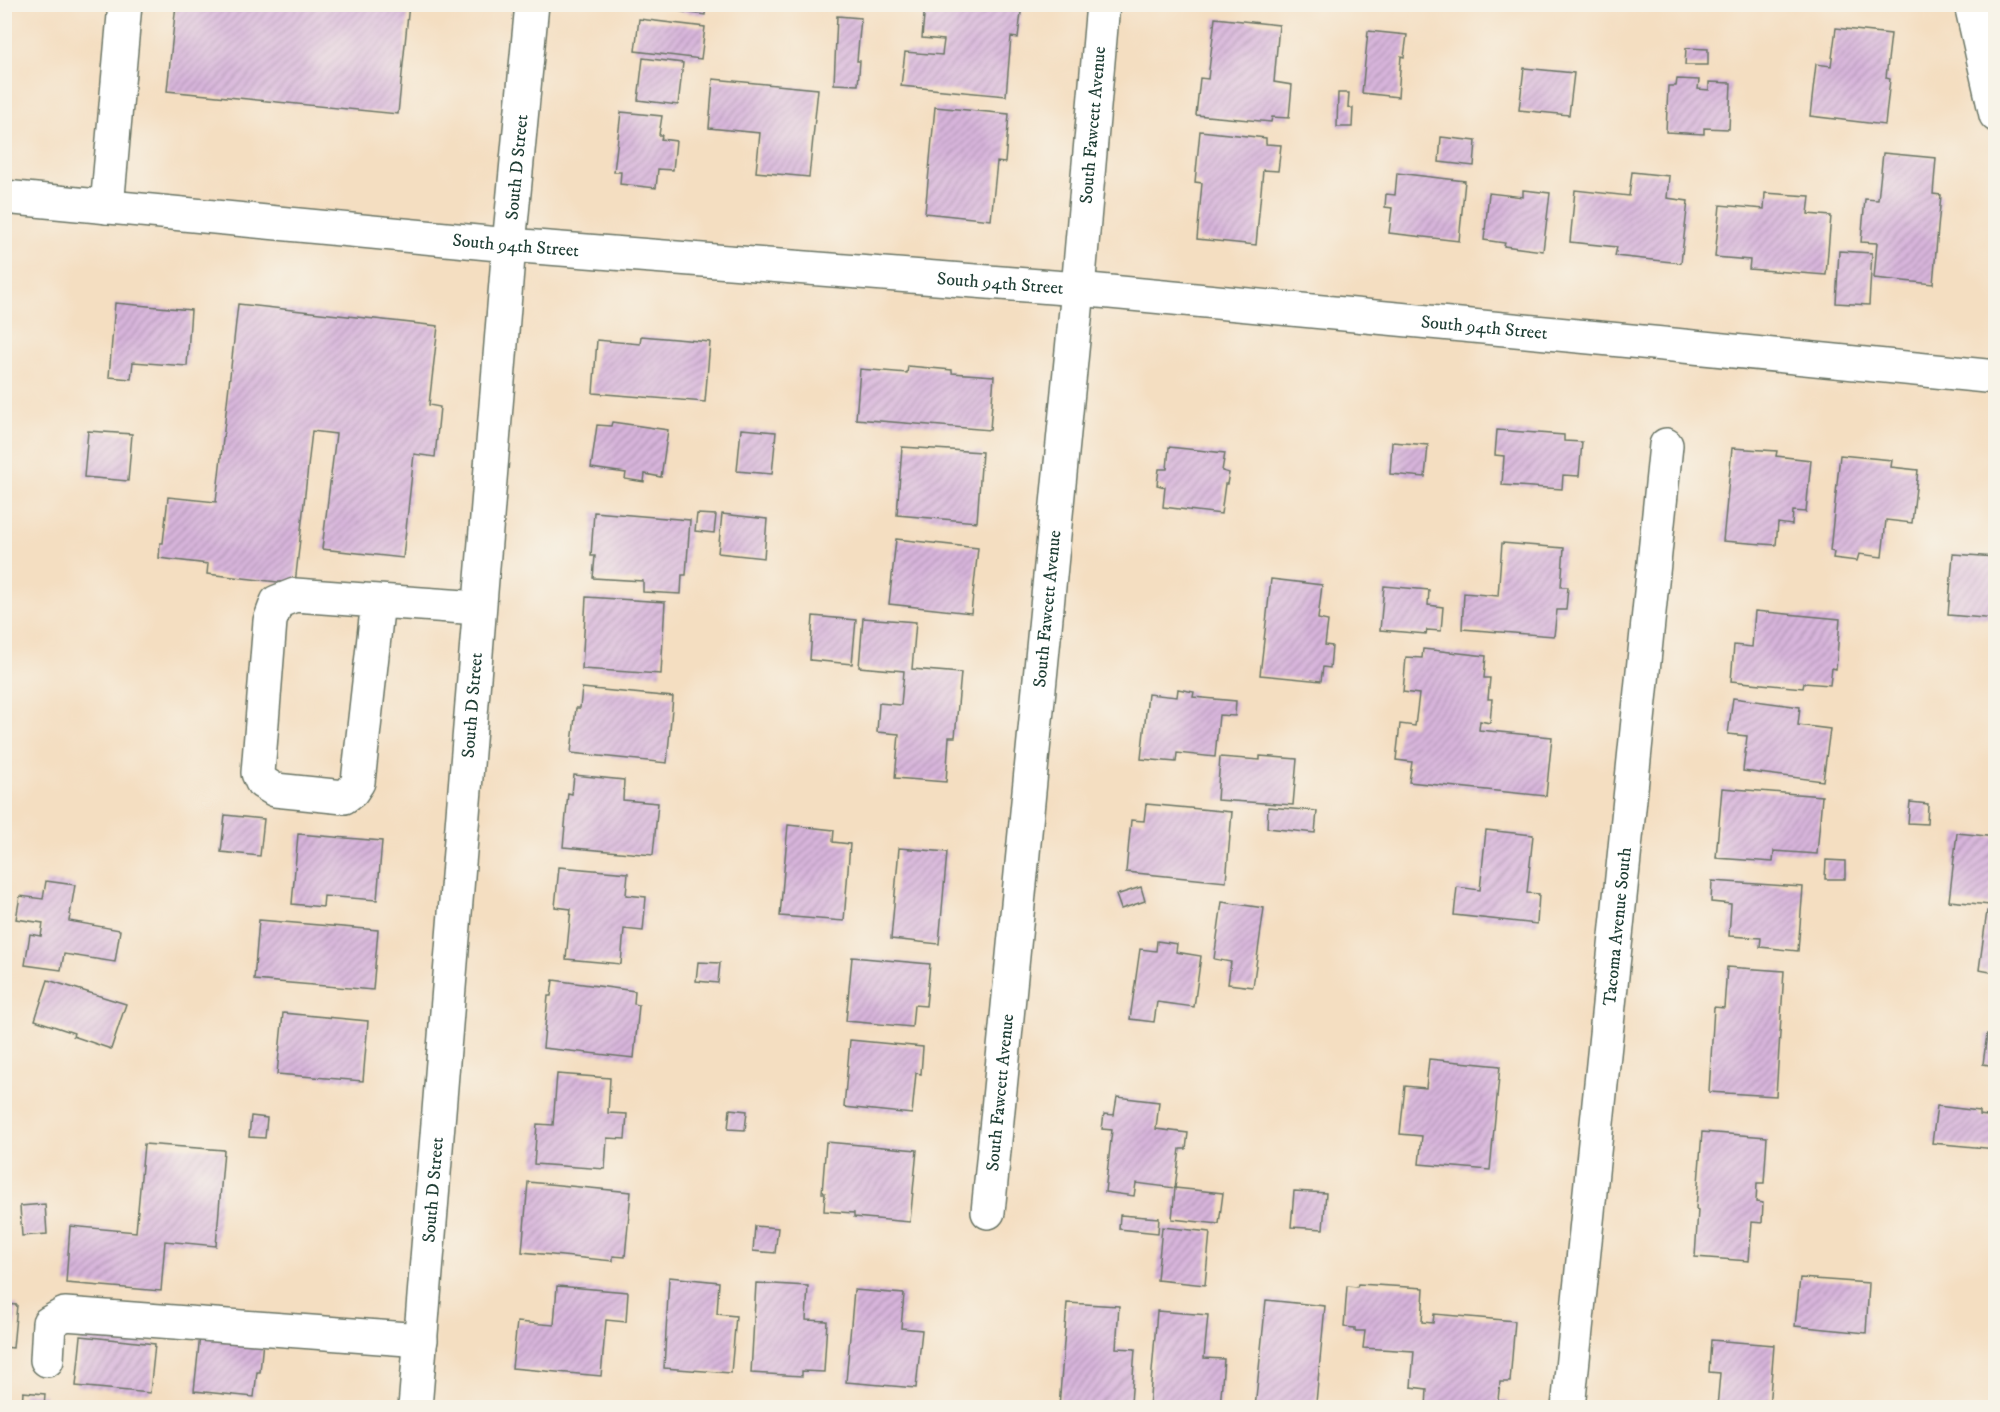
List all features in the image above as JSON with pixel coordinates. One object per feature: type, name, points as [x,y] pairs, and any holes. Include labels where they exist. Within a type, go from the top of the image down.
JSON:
[{"type":"street","points":[[107,207],[125,4]]},
{"type":"street","name":"South D Street","points":[[415,1407],[509,244],[532,4]]},
{"type":"street","name":"South Fawcett Avenue","points":[[988,1212],[1078,289],[1103,4]]},
{"type":"street","points":[[1971,4],[1995,115]]},
{"type":"street","name":"South 94th Street","points":[[4,197],[509,244],[1078,289],[1995,377]]},
{"type":"street","name":"Tacoma Avenue South","points":[[1568,1407],[1665,445]]},
{"type":"street","points":[[378,601],[358,782],[344,797],[274,790],[262,782],[258,773],[270,621],[277,602],[295,595],[479,608]]},
{"type":"street","points":[[47,1360],[49,1323],[65,1314],[421,1340]]},
{"type":"building","points":[[176,4],[409,4],[398,114],[167,91]]},
{"type":"building","points":[[679,4],[706,4],[705,15],[678,11]]},
{"type":"building","points":[[925,4],[1022,4],[1018,38],[1011,37],[1006,96],[901,86],[905,52],[942,55],[944,40],[922,38]]},
{"type":"building","points":[[837,16],[861,18],[857,61],[860,61],[858,85],[834,84]]},
{"type":"building","points":[[1215,18],[1279,25],[1274,82],[1292,85],[1289,118],[1272,117],[1271,122],[1196,115],[1200,78],[1208,79]]},
{"type":"building","points":[[639,19],[705,27],[701,59],[635,51]]},
{"type":"building","points":[[1836,28],[1891,34],[1886,78],[1890,79],[1885,125],[1810,116],[1816,64],[1831,66]]},
{"type":"building","points":[[1368,31],[1407,35],[1404,57],[1401,56],[1398,97],[1362,93]]},
{"type":"building","points":[[1686,48],[1708,49],[1708,65],[1685,65]]},
{"type":"building","points":[[643,58],[683,63],[678,105],[638,100]]},
{"type":"building","points":[[1524,68],[1574,73],[1569,115],[1519,110]]},
{"type":"building","points":[[713,79],[818,89],[809,177],[756,172],[760,133],[709,128]]},
{"type":"building","points":[[1677,79],[1699,80],[1698,89],[1709,90],[1709,82],[1731,83],[1729,129],[1704,128],[1704,134],[1666,132],[1668,86],[1676,86]]},
{"type":"building","points":[[1338,93],[1349,93],[1348,107],[1353,108],[1352,127],[1337,127]]},
{"type":"building","points":[[935,107],[1009,114],[1005,163],[997,162],[991,220],[925,213]]},
{"type":"building","points":[[621,112],[662,116],[659,135],[662,135],[661,139],[676,141],[673,170],[658,169],[656,188],[620,184],[621,172],[614,172]]},
{"type":"building","points":[[1200,131],[1266,138],[1266,144],[1281,145],[1278,171],[1263,170],[1256,245],[1197,239],[1202,183],[1195,182]]},
{"type":"building","points":[[1441,137],[1476,141],[1474,166],[1439,162]]},
{"type":"building","points":[[1883,153],[1936,158],[1933,194],[1941,195],[1933,284],[1874,278],[1877,243],[1861,242],[1865,199],[1878,200]]},
{"type":"building","points":[[1632,172],[1669,176],[1667,198],[1688,201],[1681,263],[1615,256],[1617,247],[1570,242],[1575,190],[1629,196]]},
{"type":"building","points":[[1397,173],[1465,181],[1459,241],[1389,233],[1392,208],[1385,207],[1386,194],[1395,195]]},
{"type":"building","points":[[1523,190],[1550,193],[1543,251],[1504,246],[1505,243],[1484,240],[1489,193],[1523,197]]},
{"type":"building","points":[[1765,193],[1810,196],[1808,214],[1831,216],[1826,275],[1749,269],[1750,260],[1715,257],[1720,205],[1764,209]]},
{"type":"building","points":[[1839,251],[1872,253],[1869,305],[1836,303]]},
{"type":"building","points":[[115,303],[191,310],[187,366],[133,362],[131,379],[109,377]]},
{"type":"building","points":[[238,304],[438,326],[429,405],[440,407],[435,457],[414,454],[403,558],[322,549],[336,434],[312,431],[295,584],[207,574],[208,564],[159,558],[168,497],[216,502]]},
{"type":"building","points":[[641,336],[710,342],[705,402],[593,393],[597,340],[640,344]]},
{"type":"building","points":[[908,366],[952,370],[952,373],[994,376],[990,430],[856,419],[860,369],[907,373]]},
{"type":"building","points":[[612,422],[668,430],[661,477],[645,474],[644,482],[625,479],[626,473],[591,468],[597,425],[611,426]]},
{"type":"building","points":[[741,429],[776,432],[772,474],[737,471]]},
{"type":"building","points":[[1497,430],[1564,435],[1564,441],[1582,442],[1579,476],[1563,475],[1562,489],[1502,485],[1504,456],[1495,455]]},
{"type":"building","points":[[88,431],[132,434],[128,481],[84,477]]},
{"type":"building","points":[[1392,442],[1428,445],[1425,477],[1390,474]]},
{"type":"building","points":[[902,447],[982,452],[977,522],[897,515]]},
{"type":"building","points":[[1169,447],[1225,453],[1222,471],[1229,473],[1227,484],[1225,484],[1221,514],[1163,507],[1165,487],[1157,485],[1159,469],[1167,469]]},
{"type":"building","points":[[1732,448],[1777,451],[1776,456],[1811,460],[1806,512],[1793,511],[1792,525],[1778,523],[1776,545],[1723,541]]},
{"type":"building","points":[[1840,455],[1892,460],[1891,467],[1918,470],[1912,523],[1886,520],[1882,557],[1859,554],[1857,561],[1833,558],[1834,552],[1830,551]]},
{"type":"building","points":[[594,512],[690,520],[686,575],[682,575],[681,594],[643,592],[643,581],[593,578],[595,556],[591,556]]},
{"type":"building","points":[[697,514],[716,515],[714,533],[695,531]]},
{"type":"building","points":[[722,514],[767,519],[764,558],[718,553]]},
{"type":"building","points":[[896,539],[978,548],[971,613],[889,604]]},
{"type":"building","points":[[1502,543],[1564,548],[1561,587],[1568,587],[1566,610],[1557,610],[1554,636],[1462,629],[1464,593],[1498,596]]},
{"type":"building","points":[[1953,554],[1996,557],[1996,619],[1948,615]]},
{"type":"building","points":[[1271,579],[1322,585],[1318,619],[1328,621],[1325,645],[1332,646],[1330,668],[1323,667],[1321,681],[1260,675]]},
{"type":"building","points":[[1384,586],[1429,590],[1428,605],[1443,607],[1441,631],[1427,630],[1426,634],[1380,630]]},
{"type":"building","points":[[586,597],[665,602],[661,674],[582,669]]},
{"type":"building","points":[[1755,611],[1840,619],[1836,669],[1832,668],[1830,685],[1804,683],[1803,688],[1731,681],[1734,645],[1752,647]]},
{"type":"building","points":[[813,616],[856,620],[852,664],[810,660]]},
{"type":"building","points":[[863,618],[916,622],[912,669],[961,673],[955,737],[949,737],[946,782],[895,778],[899,734],[877,732],[879,703],[901,705],[904,671],[859,667]]},
{"type":"building","points":[[1423,649],[1486,656],[1484,678],[1490,678],[1488,699],[1492,699],[1490,723],[1480,721],[1479,730],[1552,737],[1546,796],[1409,782],[1412,762],[1396,760],[1400,724],[1415,726],[1419,694],[1403,692],[1406,657],[1422,658]]},
{"type":"building","points":[[582,688],[673,697],[667,763],[571,753],[576,708],[580,708]]},
{"type":"building","points":[[1178,689],[1194,692],[1193,697],[1236,701],[1235,716],[1219,715],[1215,757],[1177,753],[1176,762],[1141,759],[1148,694],[1177,697]]},
{"type":"building","points":[[1733,698],[1800,707],[1798,725],[1830,729],[1823,781],[1743,771],[1747,736],[1728,734]]},
{"type":"building","points":[[1260,756],[1297,759],[1293,805],[1217,800],[1220,757],[1260,760]]},
{"type":"building","points":[[574,775],[624,780],[623,800],[658,803],[653,855],[563,847],[568,793],[572,794]]},
{"type":"building","points":[[1722,788],[1822,796],[1817,854],[1774,851],[1773,862],[1716,858]]},
{"type":"building","points":[[1910,802],[1928,804],[1927,824],[1908,823]]},
{"type":"building","points":[[1146,804],[1232,812],[1226,882],[1126,872],[1131,820],[1144,821]]},
{"type":"building","points":[[1268,807],[1317,811],[1315,833],[1267,828]]},
{"type":"building","points":[[225,815],[264,819],[260,856],[221,852]]},
{"type":"building","points":[[788,825],[834,830],[833,842],[850,844],[844,921],[780,916]]},
{"type":"building","points":[[1486,830],[1533,835],[1527,893],[1539,894],[1537,924],[1454,915],[1457,887],[1480,890]]},
{"type":"building","points":[[1957,833],[1996,837],[1990,905],[1949,901]]},
{"type":"building","points":[[298,834],[382,841],[377,900],[324,896],[323,907],[292,904]]},
{"type":"building","points":[[899,848],[947,852],[939,944],[891,939]]},
{"type":"building","points":[[1826,860],[1845,861],[1845,879],[1825,879]]},
{"type":"building","points":[[559,867],[628,873],[626,895],[646,897],[643,931],[624,929],[621,964],[566,959],[571,909],[555,907]]},
{"type":"building","points":[[46,881],[75,885],[69,921],[120,930],[115,962],[64,954],[61,970],[25,965],[30,934],[41,936],[43,923],[16,919],[20,896],[43,899]]},
{"type":"building","points":[[1712,881],[1803,887],[1798,951],[1760,947],[1761,938],[1729,936],[1731,904],[1711,902]]},
{"type":"building","points":[[1141,887],[1145,901],[1121,909],[1116,895]]},
{"type":"building","points":[[1222,902],[1264,908],[1253,987],[1228,984],[1231,962],[1214,959]]},
{"type":"building","points":[[1987,911],[1996,912],[1996,973],[1979,970]]},
{"type":"building","points":[[259,920],[378,930],[373,990],[254,980]]},
{"type":"building","points":[[1157,941],[1177,944],[1176,952],[1201,956],[1194,1007],[1157,1002],[1154,1022],[1130,1019],[1140,949],[1156,951]]},
{"type":"building","points":[[852,957],[930,964],[926,1006],[914,1005],[912,1027],[846,1021]]},
{"type":"building","points":[[698,962],[720,963],[718,983],[696,981]]},
{"type":"building","points":[[1727,967],[1784,971],[1776,1096],[1709,1092],[1714,1007],[1724,1008]]},
{"type":"building","points":[[48,980],[126,1004],[111,1049],[35,1020]]},
{"type":"building","points":[[553,980],[635,991],[634,1004],[639,1005],[634,1058],[543,1048],[548,996],[551,996]]},
{"type":"building","points":[[283,1013],[368,1021],[363,1081],[277,1074]]},
{"type":"building","points":[[1987,1034],[1996,1036],[1996,1066],[1983,1064]]},
{"type":"building","points":[[850,1040],[923,1047],[921,1074],[916,1073],[912,1114],[844,1107]]},
{"type":"building","points":[[1429,1059],[1500,1066],[1490,1170],[1419,1164],[1422,1136],[1400,1134],[1405,1086],[1426,1088]]},
{"type":"building","points":[[557,1074],[610,1078],[608,1113],[627,1114],[625,1139],[607,1138],[605,1169],[534,1164],[537,1124],[553,1125]]},
{"type":"building","points":[[1117,1097],[1159,1102],[1156,1129],[1188,1133],[1186,1149],[1180,1149],[1175,1188],[1136,1183],[1134,1196],[1105,1192],[1112,1130],[1102,1129],[1104,1114],[1114,1115]]},
{"type":"building","points":[[1937,1106],[1979,1111],[1979,1115],[1996,1117],[1996,1149],[1932,1143]]},
{"type":"building","points":[[730,1109],[747,1111],[745,1130],[728,1129]]},
{"type":"building","points":[[251,1116],[267,1118],[265,1138],[249,1137]]},
{"type":"building","points":[[1702,1132],[1767,1137],[1764,1183],[1757,1183],[1756,1202],[1763,1203],[1762,1223],[1752,1222],[1749,1261],[1695,1257]]},
{"type":"building","points":[[826,1142],[917,1150],[910,1222],[854,1217],[854,1213],[824,1211],[825,1193],[822,1193]]},
{"type":"building","points":[[144,1144],[224,1150],[216,1246],[165,1241],[161,1291],[66,1283],[70,1226],[136,1232]]},
{"type":"building","points":[[528,1182],[631,1192],[625,1257],[613,1256],[613,1261],[522,1252]]},
{"type":"building","points":[[1175,1188],[1223,1193],[1219,1224],[1172,1219]]},
{"type":"building","points":[[1294,1191],[1326,1193],[1323,1229],[1291,1227]]},
{"type":"building","points":[[45,1204],[47,1234],[22,1236],[20,1206]]},
{"type":"building","points":[[1120,1215],[1159,1218],[1158,1233],[1119,1229]]},
{"type":"building","points":[[755,1226],[778,1228],[775,1253],[753,1251]]},
{"type":"building","points":[[1162,1227],[1210,1232],[1205,1285],[1157,1280]]},
{"type":"building","points":[[669,1277],[719,1282],[717,1314],[736,1316],[731,1373],[664,1368]]},
{"type":"building","points":[[1800,1278],[1869,1283],[1866,1333],[1795,1326]]},
{"type":"building","points":[[756,1283],[808,1286],[806,1320],[827,1321],[824,1372],[802,1371],[802,1376],[751,1373]]},
{"type":"building","points":[[1358,1284],[1424,1288],[1422,1322],[1433,1323],[1434,1314],[1515,1321],[1510,1382],[1500,1382],[1498,1400],[1509,1401],[1508,1408],[1426,1408],[1427,1389],[1411,1387],[1414,1351],[1363,1348],[1365,1331],[1355,1331],[1355,1328],[1344,1327],[1347,1286],[1357,1287]]},
{"type":"building","points":[[557,1286],[628,1292],[626,1322],[606,1320],[601,1376],[512,1368],[517,1322],[554,1325]]},
{"type":"building","points":[[854,1290],[904,1294],[901,1328],[922,1330],[916,1388],[846,1382]]},
{"type":"building","points":[[1266,1300],[1325,1306],[1316,1403],[1301,1401],[1300,1408],[1255,1408]]},
{"type":"building","points":[[1067,1303],[1119,1306],[1116,1348],[1135,1349],[1131,1403],[1111,1401],[1110,1408],[1059,1408]]},
{"type":"building","points":[[4,1304],[17,1305],[13,1348],[4,1347]]},
{"type":"building","points":[[1157,1311],[1208,1315],[1204,1358],[1224,1359],[1220,1408],[1149,1408]]},
{"type":"building","points":[[200,1335],[263,1341],[260,1372],[257,1372],[254,1397],[194,1391]]},
{"type":"building","points":[[81,1336],[155,1344],[150,1393],[76,1386]]},
{"type":"building","points":[[1711,1340],[1774,1345],[1769,1408],[1717,1408],[1720,1373],[1709,1372]]},
{"type":"building","points":[[23,1392],[45,1394],[44,1408],[22,1408]]}]
